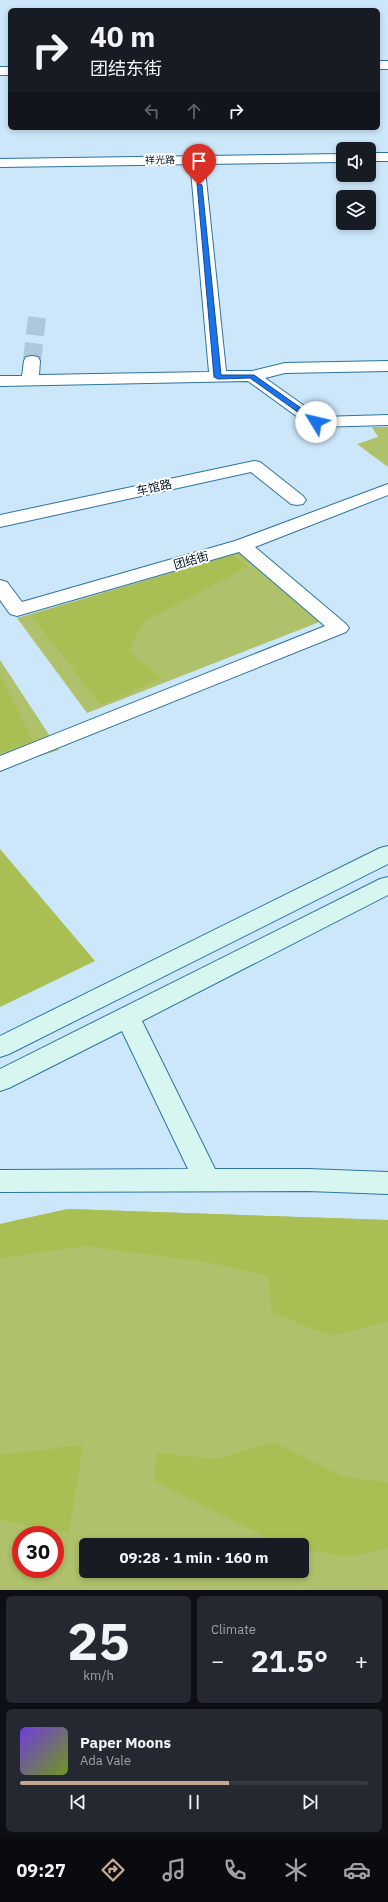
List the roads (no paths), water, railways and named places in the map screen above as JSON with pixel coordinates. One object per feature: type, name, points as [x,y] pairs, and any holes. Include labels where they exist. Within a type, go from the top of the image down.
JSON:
[{"type":"main road","points":[[0,1047],[388,854]]},
{"type":"main road","points":[[0,1081],[388,885]]},
{"type":"main road","points":[[127,1016],[207,1181]]},
{"type":"main road","points":[[0,1181],[308,1180],[388,1183]]},
{"type":"street","points":[[376,157],[388,157]]},
{"type":"street","name":"祥光路","points":[[0,163],[336,158]]},
{"type":"street","points":[[196,160],[218,377]]},
{"type":"street","points":[[30,380],[32,361]]},
{"type":"street","points":[[0,381],[252,376],[285,368],[388,366]]},
{"type":"street","points":[[252,376],[316,422],[388,420]]},
{"type":"street","name":"车馆路","points":[[0,521],[254,466],[297,500]]},
{"type":"street","name":"团结街","points":[[0,586],[17,610],[242,545],[388,489]]},
{"type":"street","points":[[0,764],[339,628],[242,545]]},
{"type":"tunnel","points":[[32,361],[37,317]]}]
